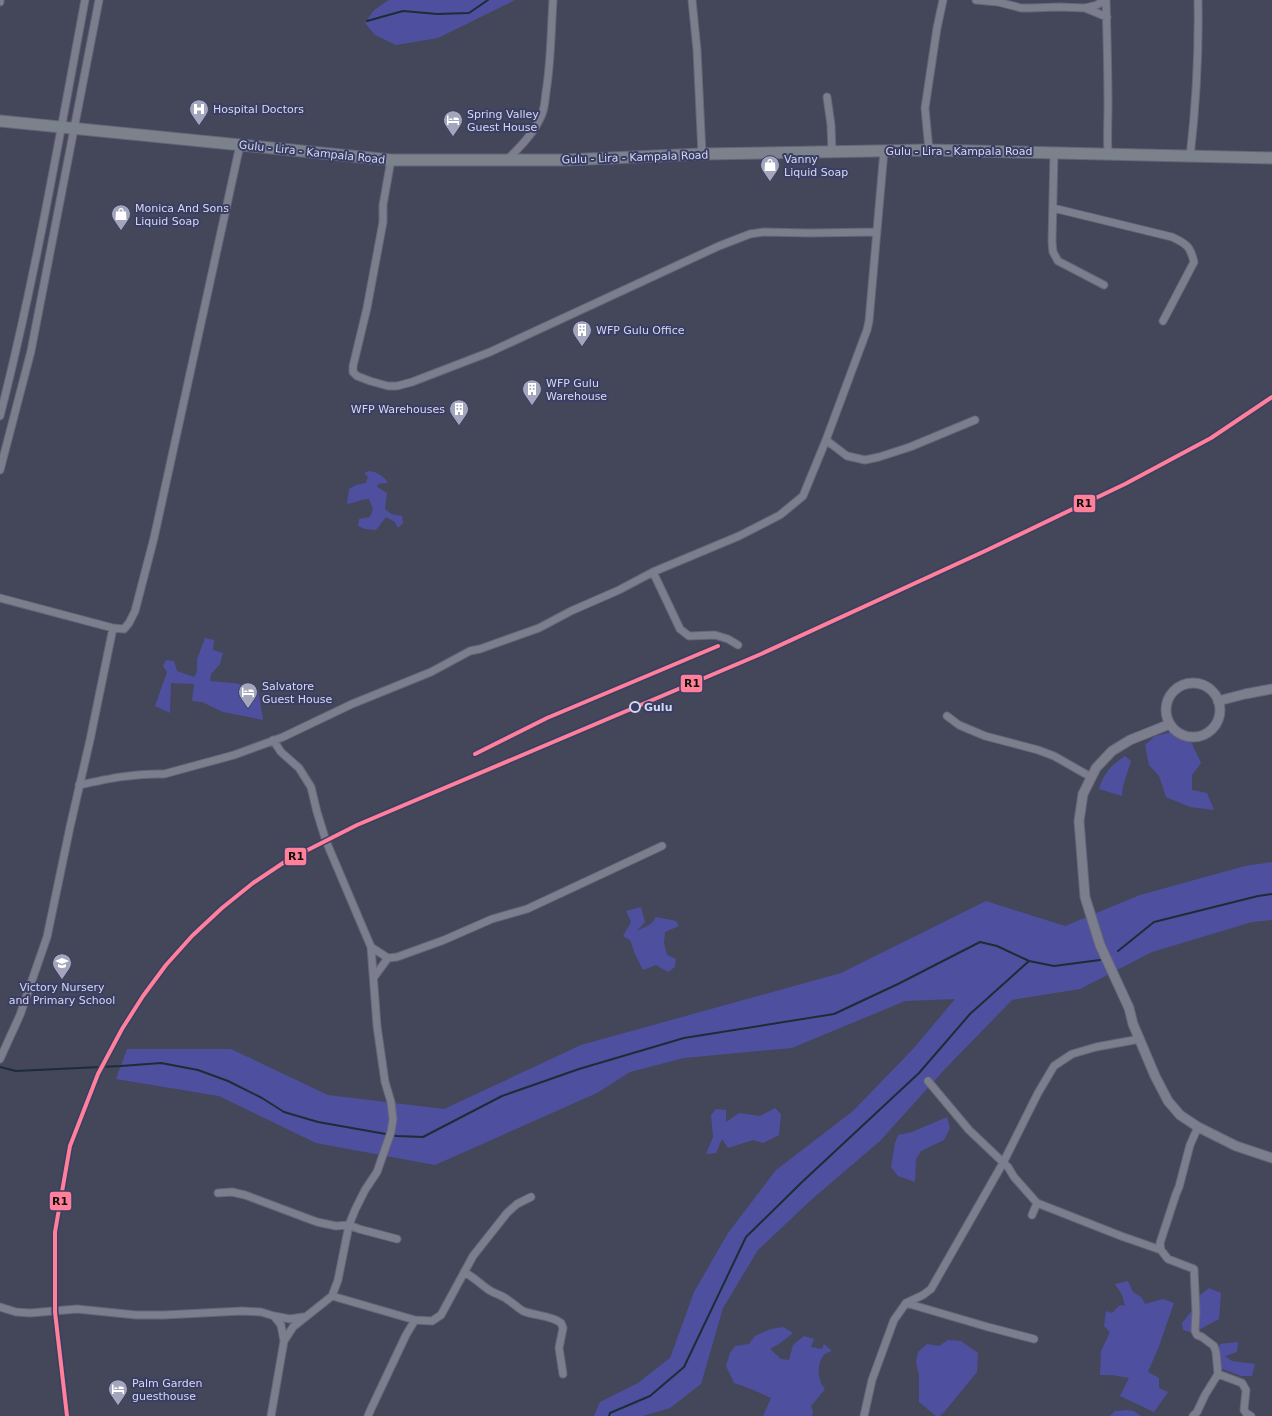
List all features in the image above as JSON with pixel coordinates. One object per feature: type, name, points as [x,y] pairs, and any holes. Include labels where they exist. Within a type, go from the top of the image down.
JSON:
[{"type":"main road","name":"Gulu - Lira - Kampala Road","points":[[0,121],[391,160],[565,160],[702,154],[929,150],[1272,158]]},
{"type":"street","points":[[0,416],[28,295],[85,0]]},
{"type":"street","points":[[0,470],[31,351],[99,0]]},
{"type":"street","points":[[507,160],[534,130],[543,112],[550,61],[553,0]]},
{"type":"street","points":[[692,0],[697,50],[702,154]]},
{"type":"street","points":[[929,150],[926,108],[937,28],[943,0]]},
{"type":"street","points":[[976,0],[998,2],[1021,8],[1085,8],[1097,5],[1105,0],[1108,37],[1108,154]]},
{"type":"street","points":[[1190,157],[1194,123],[1199,41],[1198,0]]},
{"type":"street","points":[[1085,8],[1107,17]]},
{"type":"street","points":[[827,97],[832,152]]},
{"type":"street","points":[[0,598],[113,628],[124,629],[127,627],[135,611],[154,538],[240,145]]},
{"type":"street","points":[[79,785],[113,777],[152,773],[164,774],[234,755],[273,740],[360,701],[431,672],[470,651],[480,649],[538,628],[571,611],[619,590],[653,572],[739,536],[780,515],[789,508],[803,496],[861,348],[869,321],[884,151]]},
{"type":"street","points":[[1054,152],[1053,252],[1058,261],[1104,285]]},
{"type":"street","points":[[391,160],[383,205],[383,222],[368,300],[352,366],[353,372],[357,376],[388,386],[397,386],[412,382],[490,352],[603,298],[719,246],[745,236],[764,232],[877,232]]},
{"type":"street","points":[[1053,208],[1172,237],[1186,243],[1194,262],[1163,321]]},
{"type":"street","points":[[826,440],[847,456],[864,460],[879,458],[975,420]]},
{"type":"street","points":[[653,572],[680,629],[689,636],[698,637],[715,635],[728,639],[738,645]]},
{"type":"street","points":[[0,1059],[20,1015],[47,937],[113,628]]},
{"type":"street","points":[[1187,683],[1201,684],[1213,692],[1220,704],[1219,718],[1212,731],[1199,737],[1185,737],[1173,729],[1170,724],[1166,716],[1167,702],[1174,690],[1187,683]]},
{"type":"street","points":[[1218,701],[1251,692],[1272,689]]},
{"type":"street","points":[[947,716],[959,725],[985,736],[1038,750],[1054,756],[1091,778]]},
{"type":"street","points":[[1170,724],[1130,740],[1112,751],[1096,768],[1083,794],[1079,821],[1085,897],[1100,945],[1129,1008],[1155,1076],[1168,1101],[1180,1114],[1198,1128],[1236,1146],[1272,1158]]},
{"type":"street","points":[[271,1416],[284,1341],[292,1327],[332,1296],[338,1280],[349,1225],[355,1210],[377,1172],[391,1132],[393,1119],[391,1102],[385,1082],[377,1026],[371,947],[326,841],[316,812],[311,787],[299,768],[281,752],[273,740]]},
{"type":"street","points":[[371,947],[388,958],[397,957],[444,940],[492,919],[527,909],[662,846]]},
{"type":"street","points":[[374,977],[388,958]]},
{"type":"street","points":[[864,1416],[872,1380],[894,1320],[906,1303],[923,1295],[931,1289],[1003,1163],[1038,1093],[1054,1066],[1072,1054],[1096,1047],[1140,1039]]},
{"type":"street","points":[[928,1080],[969,1130],[1003,1163],[1037,1203],[1161,1250]]},
{"type":"street","points":[[1193,1416],[1197,1412],[1218,1374],[1217,1356],[1214,1346],[1202,1336],[1197,1335],[1195,1331],[1196,1312],[1194,1270],[1168,1259],[1161,1250],[1160,1243],[1179,1187],[1186,1157],[1198,1128]]},
{"type":"street","points":[[218,1193],[232,1192],[245,1195],[317,1222],[336,1226],[349,1225],[358,1229],[397,1239]]},
{"type":"street","points":[[332,1296],[415,1320],[432,1321],[441,1316],[473,1256],[507,1213],[517,1204],[532,1197]]},
{"type":"street","points":[[1032,1215],[1037,1203]]},
{"type":"street","points":[[464,1272],[473,1276],[490,1290],[502,1295],[525,1312],[561,1323],[563,1328],[559,1348],[564,1374]]},
{"type":"street","points":[[906,1303],[988,1328],[1034,1340]]},
{"type":"street","points":[[0,1308],[16,1312],[30,1313],[78,1309],[143,1315],[242,1311],[261,1312],[274,1316],[290,1318],[305,1317]]},
{"type":"street","points":[[274,1316],[281,1325],[284,1341]]},
{"type":"street","points":[[368,1416],[415,1320]]},
{"type":"street","points":[[1218,1374],[1242,1383],[1246,1390],[1244,1410],[1251,1416]]},
{"type":"shaded area","points":[[389,0],[515,0],[438,38],[396,45],[375,35],[365,23],[374,10]]},
{"type":"shaded area","points":[[369,471],[380,475],[388,483],[378,484],[377,487],[387,493],[385,509],[391,514],[402,516],[403,523],[398,528],[395,522],[386,517],[376,530],[365,529],[358,526],[359,519],[370,517],[373,509],[369,499],[347,504],[349,489],[356,485],[366,483],[368,477],[364,473]]},
{"type":"shaded area","points":[[205,638],[214,640],[213,650],[223,653],[220,664],[211,674],[210,681],[234,683],[258,689],[263,720],[223,712],[202,702],[192,701],[194,684],[171,683],[170,713],[155,706],[167,672],[163,666],[166,660],[174,661],[177,671],[194,677],[197,672],[197,659]]},
{"type":"shaded area","points":[[1185,729],[1201,763],[1192,775],[1192,790],[1207,793],[1214,810],[1190,807],[1166,797],[1159,776],[1149,765],[1145,745],[1155,736]]},
{"type":"shaded area","points":[[1125,756],[1131,761],[1123,786],[1122,796],[1099,789],[1103,778],[1109,770]]},
{"type":"shaded area","points":[[1272,862],[1272,920],[1252,922],[1152,952],[1080,989],[1012,1000],[945,1069],[880,1141],[811,1200],[758,1250],[723,1308],[701,1384],[670,1408],[643,1416],[594,1416],[600,1402],[638,1383],[670,1358],[694,1292],[728,1233],[776,1170],[853,1111],[913,1049],[955,999],[905,1001],[792,1048],[684,1058],[630,1072],[597,1093],[435,1165],[316,1143],[219,1096],[116,1079],[127,1049],[231,1049],[328,1095],[444,1109],[581,1045],[841,973],[986,901],[1065,926],[1140,895],[1245,866]]},
{"type":"shaded area","points":[[641,907],[645,922],[637,931],[651,924],[656,917],[676,921],[679,926],[665,932],[664,943],[667,955],[676,959],[675,967],[668,972],[656,965],[643,970],[630,940],[623,936],[631,922],[626,911]]},
{"type":"shaded area","points":[[775,1108],[781,1114],[779,1135],[763,1143],[753,1140],[728,1148],[722,1139],[716,1153],[706,1154],[713,1137],[711,1115],[716,1109],[726,1110],[726,1122],[739,1113],[760,1116]]},
{"type":"shaded area","points":[[947,1117],[950,1128],[944,1140],[921,1151],[916,1159],[915,1182],[898,1176],[891,1167],[895,1143],[898,1135],[912,1132]]},
{"type":"shaded area","points":[[1128,1281],[1133,1292],[1141,1297],[1145,1304],[1163,1299],[1174,1303],[1148,1372],[1159,1378],[1159,1388],[1168,1392],[1154,1412],[1120,1396],[1129,1378],[1112,1375],[1100,1375],[1101,1351],[1110,1332],[1104,1326],[1106,1311],[1112,1313],[1120,1305],[1125,1306],[1122,1295],[1115,1284]]},
{"type":"shaded area","points":[[1209,1288],[1221,1293],[1219,1319],[1193,1333],[1183,1330],[1182,1323],[1194,1308],[1200,1295]]},
{"type":"shaded area","points":[[783,1327],[793,1333],[770,1349],[781,1359],[789,1360],[793,1345],[804,1336],[814,1339],[811,1347],[822,1349],[824,1344],[832,1351],[824,1355],[819,1364],[819,1378],[825,1389],[811,1406],[813,1412],[812,1416],[763,1416],[771,1398],[734,1383],[726,1366],[730,1353],[735,1346],[749,1344],[755,1336],[771,1329]]},
{"type":"shaded area","points":[[948,1340],[961,1341],[978,1353],[977,1372],[945,1411],[940,1416],[936,1416],[919,1402],[919,1376],[916,1361],[918,1352],[927,1344],[939,1346]]},
{"type":"shaded area","points":[[1238,1342],[1237,1352],[1225,1356],[1232,1361],[1255,1364],[1252,1376],[1241,1376],[1214,1366],[1220,1344]]},
{"type":"shaded area","points":[[1115,1411],[1134,1411],[1141,1416],[1110,1416]]},
{"type":"waterway","points":[[367,21],[403,11],[437,14],[469,13],[488,0]]},
{"type":"waterway","points":[[1118,951],[1154,922],[1258,896],[1272,894]]},
{"type":"waterway","points":[[0,1067],[16,1071],[161,1063],[198,1070],[228,1081],[262,1098],[284,1112],[318,1122],[397,1136],[423,1137],[502,1096],[579,1069],[684,1038],[834,1014],[898,984],[980,942],[997,946],[1029,961],[1054,966],[1100,960]]},
{"type":"waterway","points":[[609,1416],[610,1413],[650,1396],[684,1367],[746,1237],[801,1183],[919,1073],[970,1014],[1029,961]]},
{"type":"transit line","name":"R1","points":[[67,1416],[55,1312],[55,1232],[70,1146],[98,1074],[122,1029],[143,996],[166,965],[192,936],[222,908],[253,883],[286,861],[357,825],[761,654],[985,551],[1125,484],[1211,438],[1272,397]]},
{"type":"transit line","name":"R1","points":[[475,754],[547,718],[718,646]]},
{"type":"place","name":"Hospital Doctors","points":[[199,126]]},
{"type":"place","name":"Spring Valley Guest House","points":[[453,137]]},
{"type":"place","name":"Vanny Liquid Soap","points":[[770,182]]},
{"type":"place","name":"Monica And Sons Liquid Soap","points":[[121,231]]},
{"type":"place","name":"WFP Gulu Office","points":[[582,347]]},
{"type":"place","name":"WFP Gulu Warehouse","points":[[532,406]]},
{"type":"place","name":"WFP Warehouses","points":[[459,426]]},
{"type":"place","name":"Gulu","points":[[635,707]]},
{"type":"place","name":"Salvatore Guest House","points":[[248,709]]},
{"type":"place","name":"Victory Nursery and Primary School","points":[[62,980]]},
{"type":"place","name":"Palm Garden guesthouse","points":[[118,1406]]}]
